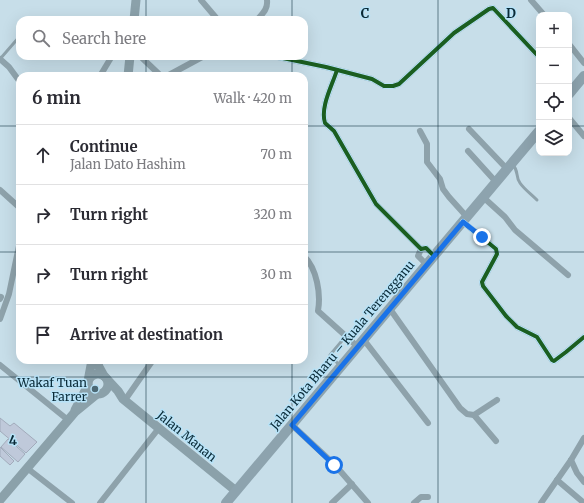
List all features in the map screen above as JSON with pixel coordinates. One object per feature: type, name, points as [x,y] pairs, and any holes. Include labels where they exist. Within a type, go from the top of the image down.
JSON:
[{"type":"main road","points":[[134,16],[136,0]]},
{"type":"main road","points":[[128,72],[130,60]]},
{"type":"main road","points":[[572,90],[582,82]]},
{"type":"main road","name":"Jalan Kota Bharu – Kuala Terengganu","points":[[226,503],[536,134]]},
{"type":"main road","points":[[91,364],[88,384],[91,392],[99,394]]},
{"type":"main road","name":"Jalan Manan","points":[[98,364],[105,377],[124,399],[236,491]]},
{"type":"main road","points":[[0,500],[75,412],[108,388],[108,381],[105,377],[95,374],[89,379],[75,412]]},
{"type":"main road","name":"Jalan Manan","points":[[99,394],[106,394],[124,399]]},
{"type":"street","points":[[201,0],[215,16]]},
{"type":"street","points":[[261,16],[268,6],[266,0]]},
{"type":"street","points":[[531,0],[541,12]]},
{"type":"street","points":[[291,60],[372,79],[384,86],[393,86],[399,84],[454,33],[489,9],[493,8],[536,54]]},
{"type":"street","points":[[572,48],[584,63]]},
{"type":"street","points":[[0,59],[9,67],[16,77]]},
{"type":"street","points":[[102,72],[110,60]]},
{"type":"street","points":[[144,60],[157,72]]},
{"type":"street","points":[[174,72],[197,60]]},
{"type":"street","points":[[337,70],[325,106],[325,123],[334,131],[376,204],[421,249],[426,248],[434,256]]},
{"type":"street","points":[[571,120],[584,136]]},
{"type":"street","points":[[469,129],[509,166]]},
{"type":"street","points":[[420,131],[427,144],[427,162],[440,179],[443,189],[465,219],[496,249],[498,254],[482,282],[483,286],[506,316],[517,327],[538,337],[554,361],[584,337]]},
{"type":"street","points":[[468,151],[496,182]]},
{"type":"street","points":[[0,190],[16,204]]},
{"type":"street","points":[[483,198],[505,217],[516,230],[568,275]]},
{"type":"street","points":[[421,249],[418,256],[427,265]]},
{"type":"street","points":[[0,319],[2,298],[16,254]]},
{"type":"street","points":[[308,261],[315,275],[318,311],[346,336],[361,344],[428,423]]},
{"type":"street","points":[[390,309],[460,408],[468,414],[474,415],[496,441]]},
{"type":"street","points":[[0,364],[68,420]]},
{"type":"street","points":[[124,399],[150,364]]},
{"type":"street","points":[[474,415],[497,400]]},
{"type":"street","points":[[292,425],[352,484],[368,503]]},
{"type":"street","points":[[100,503],[160,428]]},
{"type":"street","points":[[541,503],[571,460],[584,438]]},
{"type":"street","points":[[571,460],[577,473],[584,482]]},
{"type":"street","points":[[27,468],[72,503]]},
{"type":"street","points":[[557,480],[584,503]]},
{"type":"street","points":[[332,503],[352,484]]},
{"type":"street","points":[[414,503],[421,497],[428,497]]},
{"type":"lane","points":[[0,59],[16,41]]},
{"type":"lane","points":[[509,166],[516,168],[520,184],[537,200]]},
{"type":"lane","points":[[341,367],[330,355],[346,336]]},
{"type":"building","points":[[0,418],[10,426],[14,423],[37,442],[26,453],[0,431]]},
{"type":"building","points":[[8,439],[25,454],[18,462],[1,447]]},
{"type":"building","points":[[0,447],[14,461],[10,465],[0,456]]},
{"type":"cycle path","points":[[292,60],[372,79],[384,86],[393,86],[399,84],[454,33],[489,9],[493,8],[536,54]]},
{"type":"cycle path","points":[[337,70],[325,103],[325,123],[334,131],[376,204],[421,249],[426,248],[434,256]]},
{"type":"cycle path","points":[[463,222],[496,249],[497,254],[482,282],[483,286],[506,316],[517,327],[537,337],[554,361],[584,337]]},
{"type":"place","name":"Wakaf Tuan Farrer","points":[[95,389]]},
{"type":"route","points":[[334,465],[292,425],[463,222],[482,237]]}]
